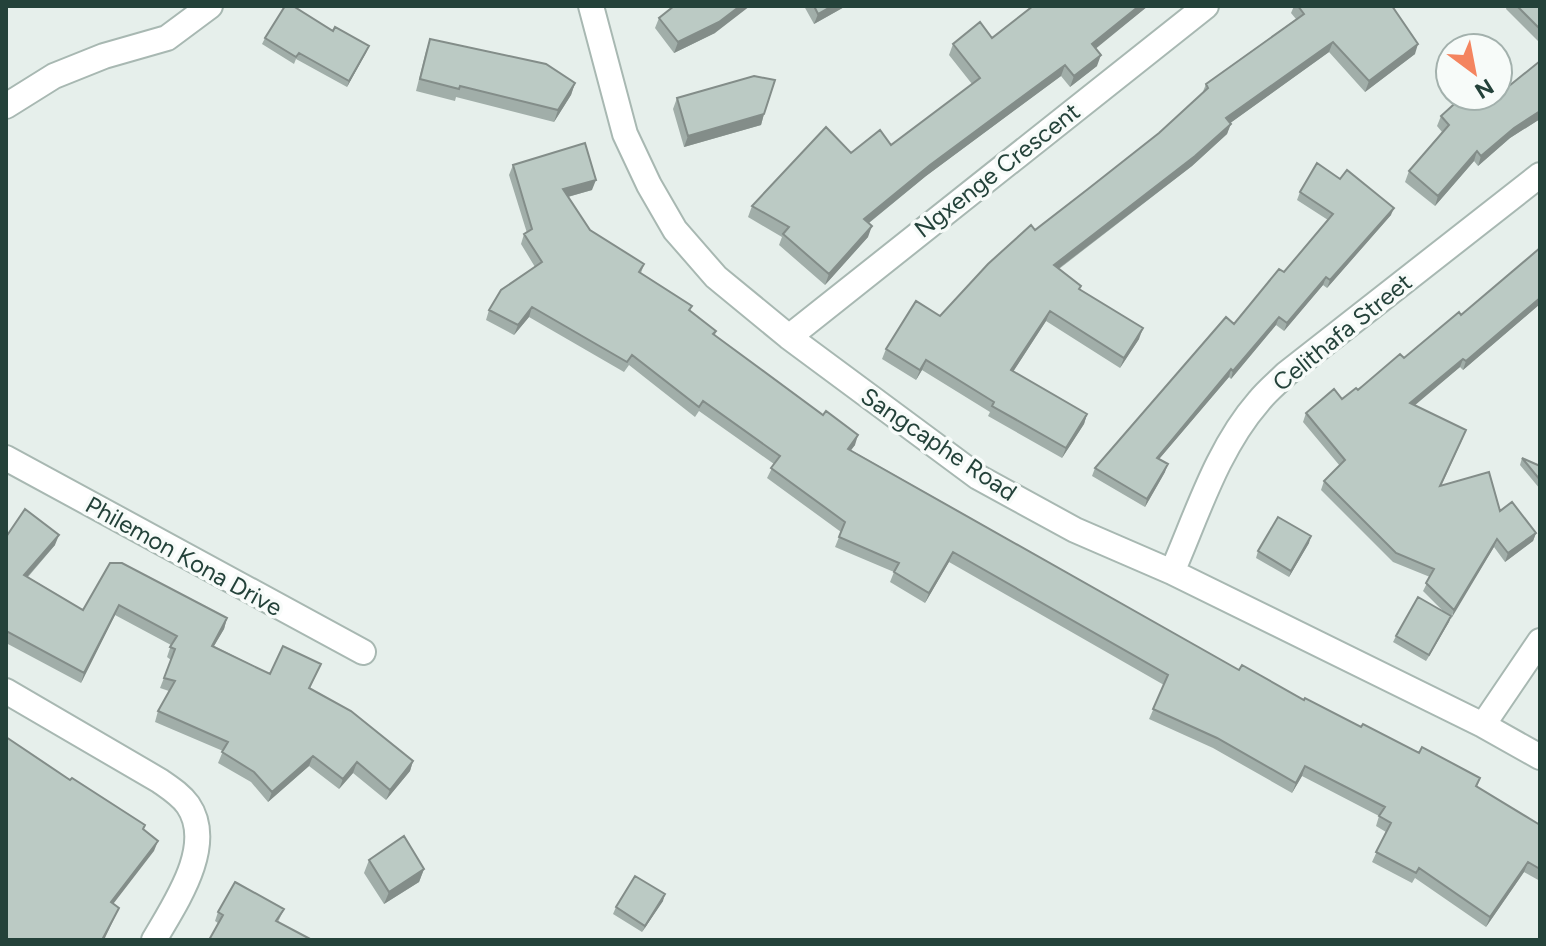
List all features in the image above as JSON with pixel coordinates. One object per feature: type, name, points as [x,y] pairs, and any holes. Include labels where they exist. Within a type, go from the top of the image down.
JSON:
[{"type":"street","points":[[6,106],[54,76],[104,56],[167,38],[210,6]]},
{"type":"street","name":"Sangcaphe Road","points":[[591,6],[625,134],[675,230],[716,277],[789,337],[978,477],[1075,530],[1172,572],[1483,725],[1540,757]]},
{"type":"street","name":"Ngxenge Crescent","points":[[789,337],[1206,6]]},
{"type":"street","name":"Celithafa Street","points":[[1172,572],[1218,465],[1238,429],[1259,401],[1286,374],[1540,175]]},
{"type":"street","name":"Philemon Kona Drive","points":[[6,458],[363,652]]},
{"type":"street","points":[[1483,725],[1540,641]]},
{"type":"street","points":[[6,691],[160,781],[188,805],[194,816],[195,853],[188,880],[154,940]]},
{"type":"building","points":[[285,6],[293,6],[333,31],[335,27],[369,46],[349,81],[299,53],[296,57],[265,38]]},
{"type":"building","points":[[674,6],[740,6],[719,22],[678,42],[659,18]]},
{"type":"building","points":[[814,6],[832,6],[818,14]]},
{"type":"building","points":[[1033,6],[1139,6],[1092,44],[1101,55],[1074,76],[1065,65],[930,165],[864,219],[872,226],[829,274],[783,234],[789,227],[752,206],[826,127],[851,153],[880,130],[891,145],[980,78],[953,44],[980,22],[992,38]]},
{"type":"building","points":[[1298,6],[1392,6],[1418,44],[1369,81],[1333,42],[1226,118],[1231,124],[1195,156],[1054,265],[1081,286],[1079,289],[1143,328],[1124,358],[1050,311],[1011,370],[1087,414],[1066,448],[992,406],[994,402],[926,360],[920,370],[886,349],[916,301],[940,316],[988,264],[1031,225],[1035,230],[1159,133],[1208,88],[1206,84],[1304,14]]},
{"type":"building","points":[[1517,6],[1540,6],[1540,29]]},
{"type":"building","points":[[430,39],[546,64],[575,83],[558,110],[420,79]]},
{"type":"building","points":[[1540,61],[1540,111],[1481,156],[1477,151],[1438,196],[1409,171],[1449,125],[1441,116],[1445,112],[1514,112],[1514,82]]},
{"type":"building","points":[[754,76],[775,80],[764,114],[688,136],[677,98]]},
{"type":"building","points":[[585,143],[596,180],[563,189],[590,230],[644,264],[639,272],[692,306],[689,310],[716,331],[713,334],[823,415],[826,411],[858,435],[848,449],[1239,670],[1242,665],[1304,700],[1361,727],[1363,724],[1419,753],[1422,747],[1480,778],[1476,786],[1540,825],[1540,869],[1528,862],[1490,917],[1419,868],[1416,873],[1376,852],[1391,823],[1379,816],[1385,807],[1305,766],[1296,783],[1217,738],[1153,709],[1168,675],[953,552],[929,593],[894,572],[899,563],[839,537],[845,522],[771,468],[780,456],[703,401],[699,407],[632,355],[627,362],[532,307],[518,325],[489,310],[501,290],[542,262],[524,234],[532,229],[513,165]]},
{"type":"building","points":[[1317,163],[1340,179],[1347,170],[1394,208],[1330,280],[1326,277],[1287,323],[1279,317],[1233,371],[1231,369],[1157,458],[1168,464],[1147,499],[1095,468],[1226,317],[1234,324],[1279,269],[1284,272],[1333,214],[1300,192]]},
{"type":"building","points":[[1540,248],[1540,298],[1466,361],[1463,359],[1410,403],[1466,430],[1440,486],[1489,472],[1500,511],[1512,502],[1536,533],[1508,553],[1497,539],[1454,610],[1426,583],[1434,569],[1396,553],[1324,481],[1345,460],[1306,413],[1334,389],[1342,399],[1356,388],[1358,390],[1400,354],[1404,358],[1459,312],[1461,315]]},
{"type":"building","points":[[1522,458],[1540,466],[1540,480]]},
{"type":"building","points":[[25,509],[59,535],[24,575],[83,610],[110,563],[122,563],[227,618],[212,646],[270,674],[283,646],[321,664],[309,688],[351,711],[413,761],[390,790],[357,762],[343,779],[313,756],[272,792],[254,772],[222,752],[228,742],[158,711],[175,681],[164,678],[175,649],[170,647],[177,636],[119,605],[84,673],[6,631],[6,537]]},
{"type":"building","points":[[1278,517],[1311,536],[1291,571],[1258,551]]},
{"type":"building","points":[[1418,597],[1451,616],[1429,655],[1396,636]]},
{"type":"building","points":[[6,737],[145,825],[143,829],[158,841],[111,902],[119,908],[102,940],[6,940]]},
{"type":"building","points":[[404,836],[424,869],[389,892],[369,860]]},
{"type":"building","points":[[635,876],[665,894],[645,926],[616,907]]},
{"type":"building","points":[[235,882],[284,909],[276,921],[312,940],[209,940],[223,915],[218,912]]}]
